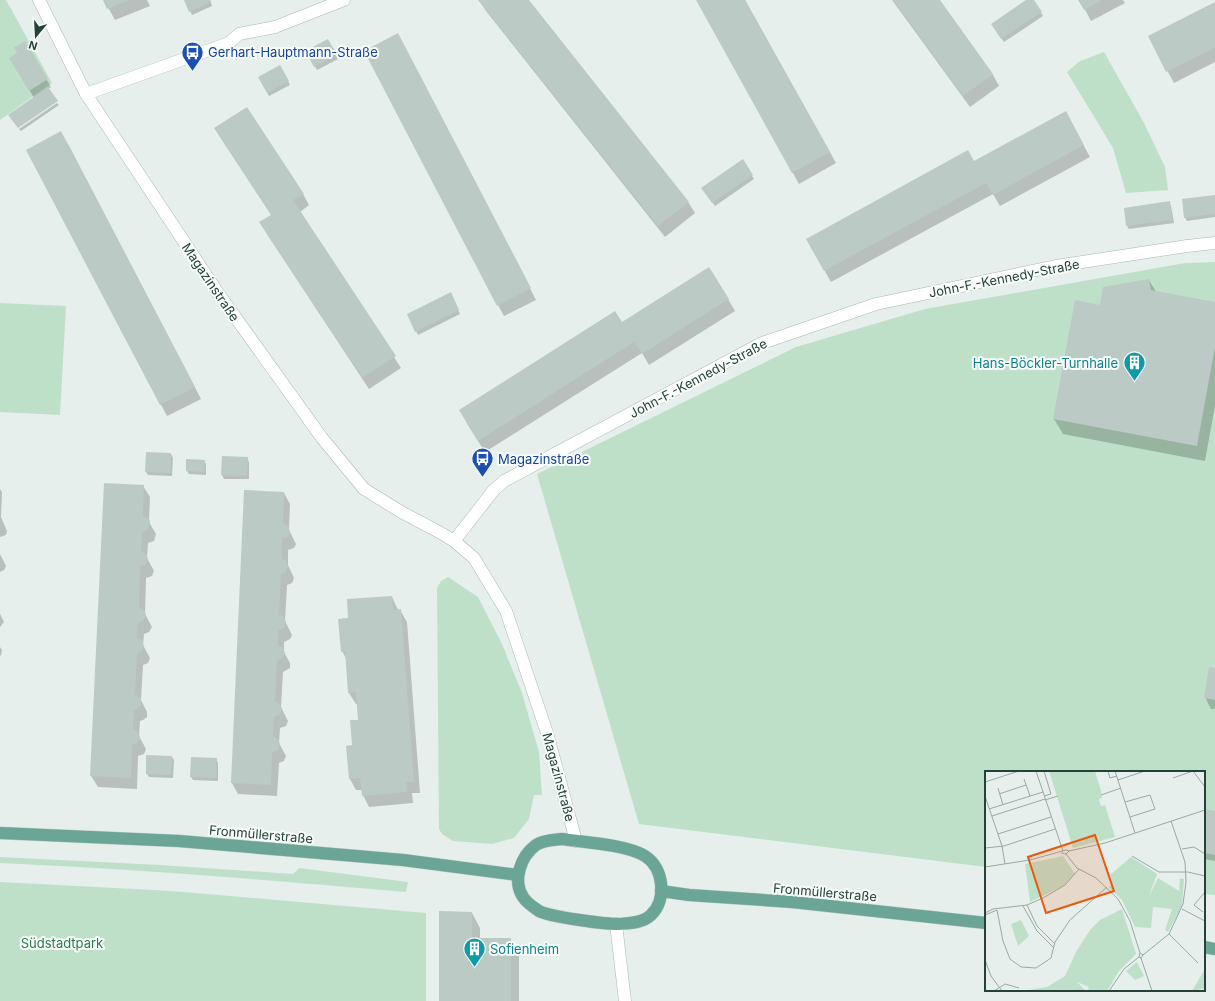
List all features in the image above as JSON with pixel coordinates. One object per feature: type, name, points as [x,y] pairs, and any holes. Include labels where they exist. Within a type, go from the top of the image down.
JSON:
[{"type":"main road","name":"Fronmüllerstraße","points":[[0,833],[179,841],[403,860],[518,875]]},
{"type":"main road","points":[[555,840],[576,841],[632,850],[646,857],[654,866],[660,877],[661,891],[656,907],[650,915],[641,921],[616,924],[553,916],[540,912],[530,905],[522,896],[518,886],[520,864],[527,854],[536,845],[555,840]]},
{"type":"main road","name":"Fronmüllerstraße","points":[[661,891],[689,895],[799,903],[985,923]]},
{"type":"main road","points":[[1205,947],[1215,949]]},
{"type":"street","name":"Magazinstraße","points":[[39,0],[86,94],[218,293],[322,438],[364,489],[454,541],[474,558],[506,611],[548,736],[576,841]]},
{"type":"street","points":[[86,94],[229,43],[239,34],[275,27],[344,0]]},
{"type":"street","name":"John-F.-Kennedy-Straße","points":[[454,541],[493,491],[504,481],[762,343],[876,304],[1056,266],[1215,243]]},
{"type":"street","points":[[616,924],[625,1001]]},
{"type":"green space","points":[[0,0],[6,0],[52,83],[0,120]]},
{"type":"green space","points":[[1104,52],[1144,123],[1165,167],[1168,190],[1126,193],[1113,148],[1067,72],[1080,61]]},
{"type":"green space","points":[[1215,262],[1215,895],[1205,894],[1205,771],[985,771],[985,867],[639,824],[537,474],[796,347],[925,309],[1185,263]]},
{"type":"green space","points":[[0,303],[66,306],[60,415],[0,412]]},
{"type":"green space","points":[[448,577],[478,597],[502,644],[522,693],[539,752],[542,795],[534,795],[529,819],[514,838],[492,844],[453,841],[442,834],[439,829],[437,588],[441,581]]},
{"type":"green space","points":[[0,857],[160,865],[293,874],[299,868],[408,882],[406,892],[203,875],[0,863]]},
{"type":"green space","name":"Südstadtpark","points":[[0,882],[172,891],[426,913],[426,1001],[0,1001]]},
{"type":"building","points":[[103,0],[130,0],[107,9]]},
{"type":"building","points":[[184,0],[210,0],[211,2],[189,12]]},
{"type":"building","points":[[478,0],[529,0],[689,202],[658,226]]},
{"type":"building","points":[[696,0],[745,0],[830,152],[792,173]]},
{"type":"building","points":[[893,0],[940,0],[993,74],[963,96]]},
{"type":"building","points":[[1026,0],[1034,0],[1042,12],[1001,39],[991,24]]},
{"type":"building","points":[[1078,0],[1102,0],[1084,10]]},
{"type":"building","points":[[1215,2],[1215,48],[1166,72],[1148,36]]},
{"type":"building","points":[[398,33],[531,288],[497,306],[364,51]]},
{"type":"building","points":[[328,39],[337,55],[314,67],[305,51]]},
{"type":"building","points":[[25,41],[48,79],[29,91],[9,58],[17,53],[14,47]]},
{"type":"building","points":[[280,65],[289,81],[267,93],[258,77]]},
{"type":"building","points":[[48,87],[58,101],[18,128],[8,115]]},
{"type":"building","points":[[247,107],[304,194],[293,200],[396,356],[362,378],[259,222],[271,215],[214,128]]},
{"type":"building","points":[[1066,111],[1084,145],[993,195],[986,183],[824,271],[806,239],[968,150],[974,161]]},
{"type":"building","points":[[61,131],[195,387],[160,405],[26,150]]},
{"type":"building","points":[[743,159],[753,175],[712,203],[701,188]]},
{"type":"building","points":[[1215,195],[1215,214],[1184,218],[1182,199]]},
{"type":"building","points":[[1170,201],[1172,220],[1126,226],[1124,208]]},
{"type":"building","points":[[709,267],[729,299],[642,354],[634,342],[478,441],[459,410],[615,311],[622,322]]},
{"type":"building","name":"Hans-Böckler-Turnhalle","points":[[1149,279],[1151,290],[1215,302],[1215,347],[1197,446],[1053,419],[1075,300],[1100,305],[1103,287]]},
{"type":"building","points":[[451,292],[459,310],[415,332],[407,314]]},
{"type":"building","points":[[146,452],[171,453],[171,473],[145,472]]},
{"type":"building","points":[[222,456],[248,457],[247,476],[221,475]]},
{"type":"building","points":[[186,459],[205,460],[204,472],[186,471]]},
{"type":"building","points":[[104,483],[144,485],[143,516],[150,521],[147,530],[142,532],[141,551],[146,554],[148,559],[146,564],[140,567],[139,607],[144,610],[146,615],[143,621],[138,623],[137,638],[142,640],[144,646],[142,651],[137,654],[135,694],[140,697],[141,705],[134,710],[133,729],[138,732],[140,737],[137,743],[132,744],[131,778],[90,776]]},
{"type":"building","points":[[244,490],[284,492],[283,523],[288,526],[290,532],[288,537],[282,539],[282,558],[286,561],[288,566],[286,572],[281,574],[279,614],[284,617],[286,622],[284,628],[278,630],[278,645],[283,648],[285,653],[282,659],[277,661],[275,701],[280,704],[282,709],[280,715],[274,717],[273,736],[278,739],[280,744],[278,750],[272,752],[271,785],[231,783]]},
{"type":"building","points":[[392,596],[393,610],[401,609],[414,782],[406,782],[407,792],[362,796],[360,778],[349,779],[346,746],[352,745],[350,720],[358,720],[356,692],[348,693],[345,651],[341,652],[338,619],[348,618],[347,599]]},
{"type":"building","points":[[1209,667],[1215,668],[1215,700],[1204,698]]},
{"type":"building","points":[[146,755],[172,756],[171,775],[146,774]]},
{"type":"building","points":[[191,757],[217,758],[216,778],[190,777]]},
{"type":"building","points":[[1205,809],[1215,811],[1215,855],[1205,853]]},
{"type":"building","name":"Sofienheim","points":[[439,911],[472,912],[472,938],[511,938],[511,1001],[439,1001]]},
{"type":"place","name":"Gerhart-Hauptmann-Straße","points":[[192,72]]},
{"type":"place","name":"Hans-Böckler-Turnhalle","points":[[1134,382]]},
{"type":"place","name":"Magazinstraße","points":[[482,478]]},
{"type":"place","name":"Sofienheim","points":[[475,968]]}]
